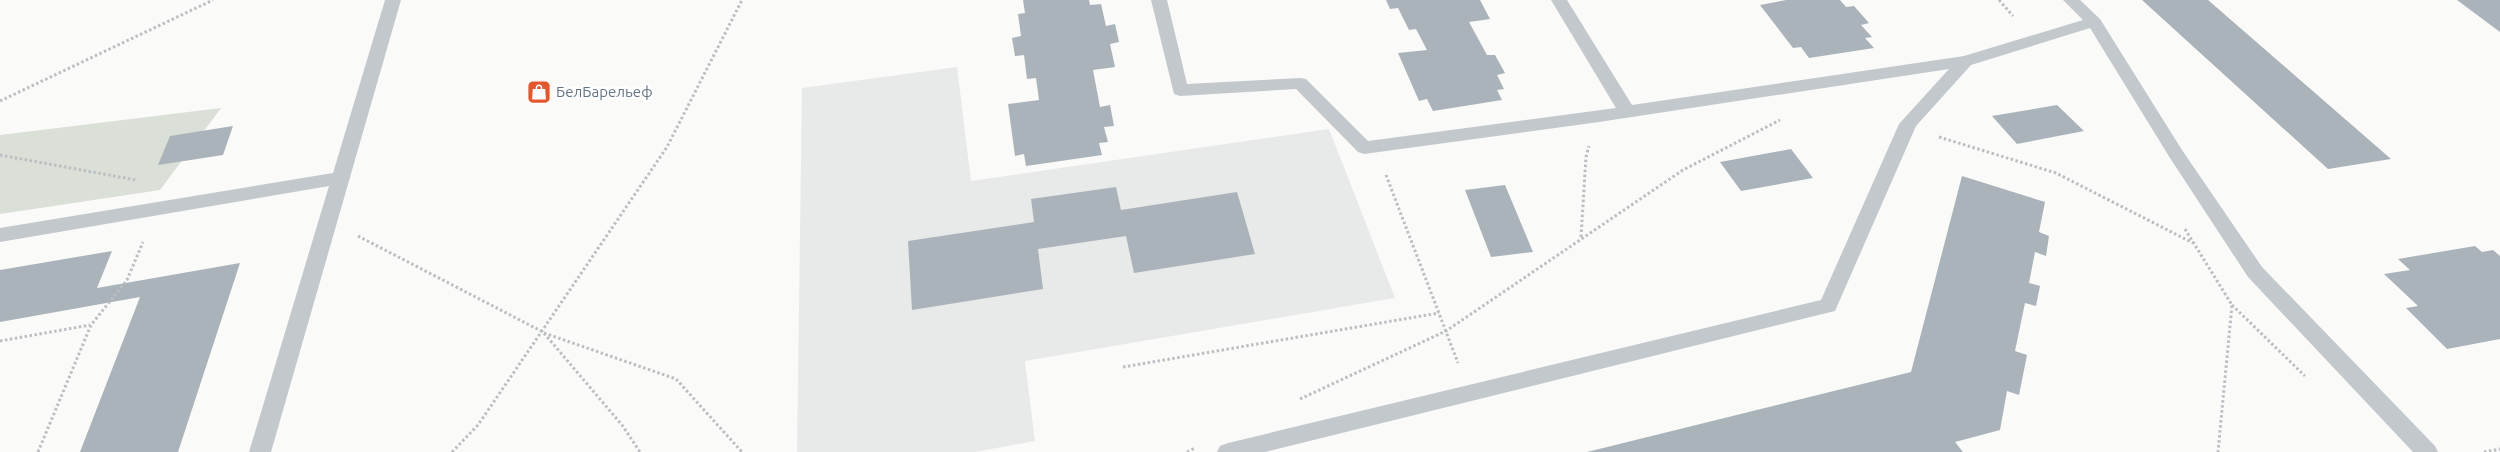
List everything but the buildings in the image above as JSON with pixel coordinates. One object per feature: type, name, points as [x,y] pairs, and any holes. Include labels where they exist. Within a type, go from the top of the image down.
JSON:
[{"type":"lane","points":[[260,452],[393,0]]},
{"type":"lane","points":[[1159,0],[1180,90],[1300,83],[1364,148],[1598,116],[1965,60],[2094,22]]},
{"type":"lane","points":[[1559,0],[1627,111]]},
{"type":"lane","points":[[2071,0],[2094,22],[2182,162],[2255,272],[2427,452]]},
{"type":"lane","points":[[1228,452],[1828,306],[1908,124],[1965,60]]},
{"type":"lane","points":[[0,235],[341,178]]},
{"type":"path","points":[[0,101],[213,0]]},
{"type":"path","points":[[452,452],[478,424],[543,332],[667,147],[742,0]]},
{"type":"path","points":[[1581,238],[1586,156],[1598,116]]},
{"type":"path","points":[[1294,402],[1446,330],[1683,170],[1789,116]]},
{"type":"path","points":[[1908,124],[1938,136],[2056,173],[2193,244]]},
{"type":"path","points":[[1375,146],[1469,394]]},
{"type":"path","points":[[0,156],[137,180]]},
{"type":"path","points":[[328,220],[543,332],[676,379],[742,452]]},
{"type":"path","points":[[2184,227],[2232,304],[2218,452]]},
{"type":"path","points":[[38,452],[90,324],[127,280],[144,240]]},
{"type":"path","points":[[1123,367],[1439,313]]},
{"type":"path","points":[[0,341],[90,324]]},
{"type":"path","points":[[543,332],[622,425],[640,452]]},
{"type":"path","points":[[1187,452],[1204,444]]},
{"type":"path","points":[[2484,452],[2500,449]]},
{"type":"shaded area","points":[[957,67],[971,181],[1329,129],[1395,298],[1025,361],[1035,441],[975,452],[797,452],[802,88]]},
{"type":"shaded area","points":[[221,108],[160,190],[0,214],[0,135]]},
{"type":"place","name":"БелБарельеф","points":[[539,92]]}]
